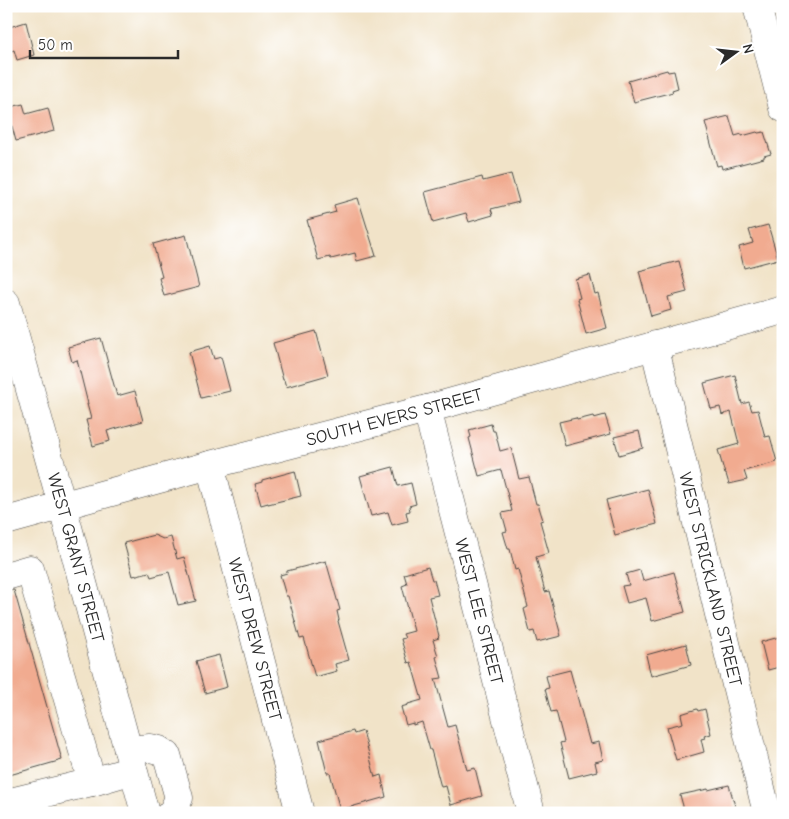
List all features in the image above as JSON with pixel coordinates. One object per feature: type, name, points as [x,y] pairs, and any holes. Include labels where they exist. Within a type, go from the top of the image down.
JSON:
[{"type":"street","points":[[757,6],[783,108]]},
{"type":"street","name":"WEST GRANT STREET","points":[[6,303],[145,813]]},
{"type":"street","name":"SOUTH EVERS STREET","points":[[6,520],[426,409],[783,310]]},
{"type":"street","name":"WEST STRICKLAND STREET","points":[[654,345],[767,813]]},
{"type":"street","name":"WEST LEE STREET","points":[[426,409],[531,813]]},
{"type":"street","name":"WEST DREW STREET","points":[[210,465],[300,813]]},
{"type":"street","points":[[6,576],[30,569],[92,782]]},
{"type":"street","points":[[6,803],[92,782],[150,748],[159,750],[167,755],[179,798],[171,813]]},
{"type":"building","points":[[26,22],[34,55],[17,60],[14,50],[6,53],[6,28]]},
{"type":"building","points":[[667,70],[668,72],[674,71],[678,88],[672,90],[673,92],[634,102],[628,81]]},
{"type":"building","points":[[23,104],[26,114],[48,108],[54,131],[16,141],[7,108]]},
{"type":"building","points":[[729,116],[735,136],[764,132],[771,154],[764,156],[764,158],[722,169],[721,165],[717,166],[705,122]]},
{"type":"building","points":[[511,174],[519,202],[491,209],[493,215],[469,222],[466,213],[433,222],[425,192],[482,177],[483,181]]},
{"type":"building","points":[[358,198],[376,256],[357,261],[355,253],[318,260],[307,220],[336,212],[334,205]]},
{"type":"building","points":[[768,225],[778,259],[744,268],[739,247],[753,243],[749,230]]},
{"type":"building","points":[[186,235],[199,287],[164,296],[159,278],[162,277],[153,244]]},
{"type":"building","points":[[679,261],[687,292],[668,297],[671,310],[651,316],[639,271]]},
{"type":"building","points":[[590,275],[595,294],[598,293],[607,328],[586,334],[577,299],[580,298],[575,279]]},
{"type":"building","points":[[316,331],[328,375],[286,387],[273,343]]},
{"type":"building","points":[[101,338],[117,396],[135,391],[143,421],[107,431],[110,441],[93,446],[86,420],[91,419],[77,360],[72,362],[68,347]]},
{"type":"building","points":[[210,346],[214,359],[221,357],[230,391],[201,398],[189,352]]},
{"type":"building","points":[[735,375],[742,404],[749,402],[752,411],[758,410],[765,437],[770,436],[777,462],[744,471],[747,480],[729,484],[718,450],[739,444],[731,412],[722,415],[720,407],[711,409],[704,383]]},
{"type":"building","points":[[605,415],[611,434],[565,446],[559,422]]},
{"type":"building","points":[[491,424],[493,431],[495,431],[500,451],[511,448],[519,479],[529,477],[536,504],[538,504],[543,520],[540,521],[549,553],[536,557],[545,592],[549,591],[561,636],[537,642],[534,631],[530,632],[524,609],[528,607],[518,569],[515,570],[510,549],[508,549],[503,532],[507,531],[502,513],[512,511],[501,470],[479,476],[469,438],[471,437],[469,430]]},
{"type":"building","points":[[639,431],[643,448],[619,455],[614,437]]},
{"type":"building","points":[[393,467],[398,486],[411,483],[416,504],[409,506],[410,511],[406,512],[408,521],[392,525],[388,512],[371,516],[360,476]]},
{"type":"building","points":[[295,471],[301,496],[261,505],[255,484],[262,482],[262,480]]},
{"type":"building","points":[[648,489],[657,524],[615,535],[606,500]]},
{"type":"building","points":[[154,535],[163,539],[171,537],[177,559],[184,557],[196,601],[178,605],[169,572],[151,577],[149,572],[133,576],[124,543]]},
{"type":"building","points":[[326,561],[340,610],[337,611],[338,621],[349,660],[335,664],[337,671],[315,677],[304,638],[300,639],[280,575],[287,573],[287,571]]},
{"type":"building","points":[[428,567],[438,595],[429,597],[439,636],[439,638],[433,640],[442,678],[435,679],[448,727],[455,725],[467,770],[475,768],[482,796],[451,805],[446,786],[441,787],[422,722],[406,725],[401,707],[422,700],[411,662],[408,663],[401,639],[405,638],[403,634],[414,631],[402,586],[407,584],[404,574]]},
{"type":"building","points":[[640,570],[643,581],[674,572],[685,612],[652,621],[646,598],[627,603],[622,586],[629,585],[626,574]]},
{"type":"building","points":[[14,590],[62,760],[6,776],[6,591]]},
{"type":"building","points":[[783,636],[783,666],[768,670],[761,642]]},
{"type":"building","points":[[686,644],[691,665],[651,676],[646,655]]},
{"type":"building","points":[[219,655],[227,687],[205,693],[196,661]]},
{"type":"building","points":[[570,670],[590,744],[599,742],[603,760],[595,762],[597,771],[569,778],[560,743],[564,742],[556,711],[551,712],[545,689],[549,688],[546,676]]},
{"type":"building","points":[[697,709],[698,711],[705,709],[711,734],[701,739],[704,752],[676,760],[667,727],[683,723],[681,714]]},
{"type":"building","points":[[353,731],[354,734],[363,731],[375,777],[381,775],[386,797],[340,810],[330,773],[327,773],[319,740]]},
{"type":"building","points":[[729,785],[737,813],[685,813],[680,795]]}]
